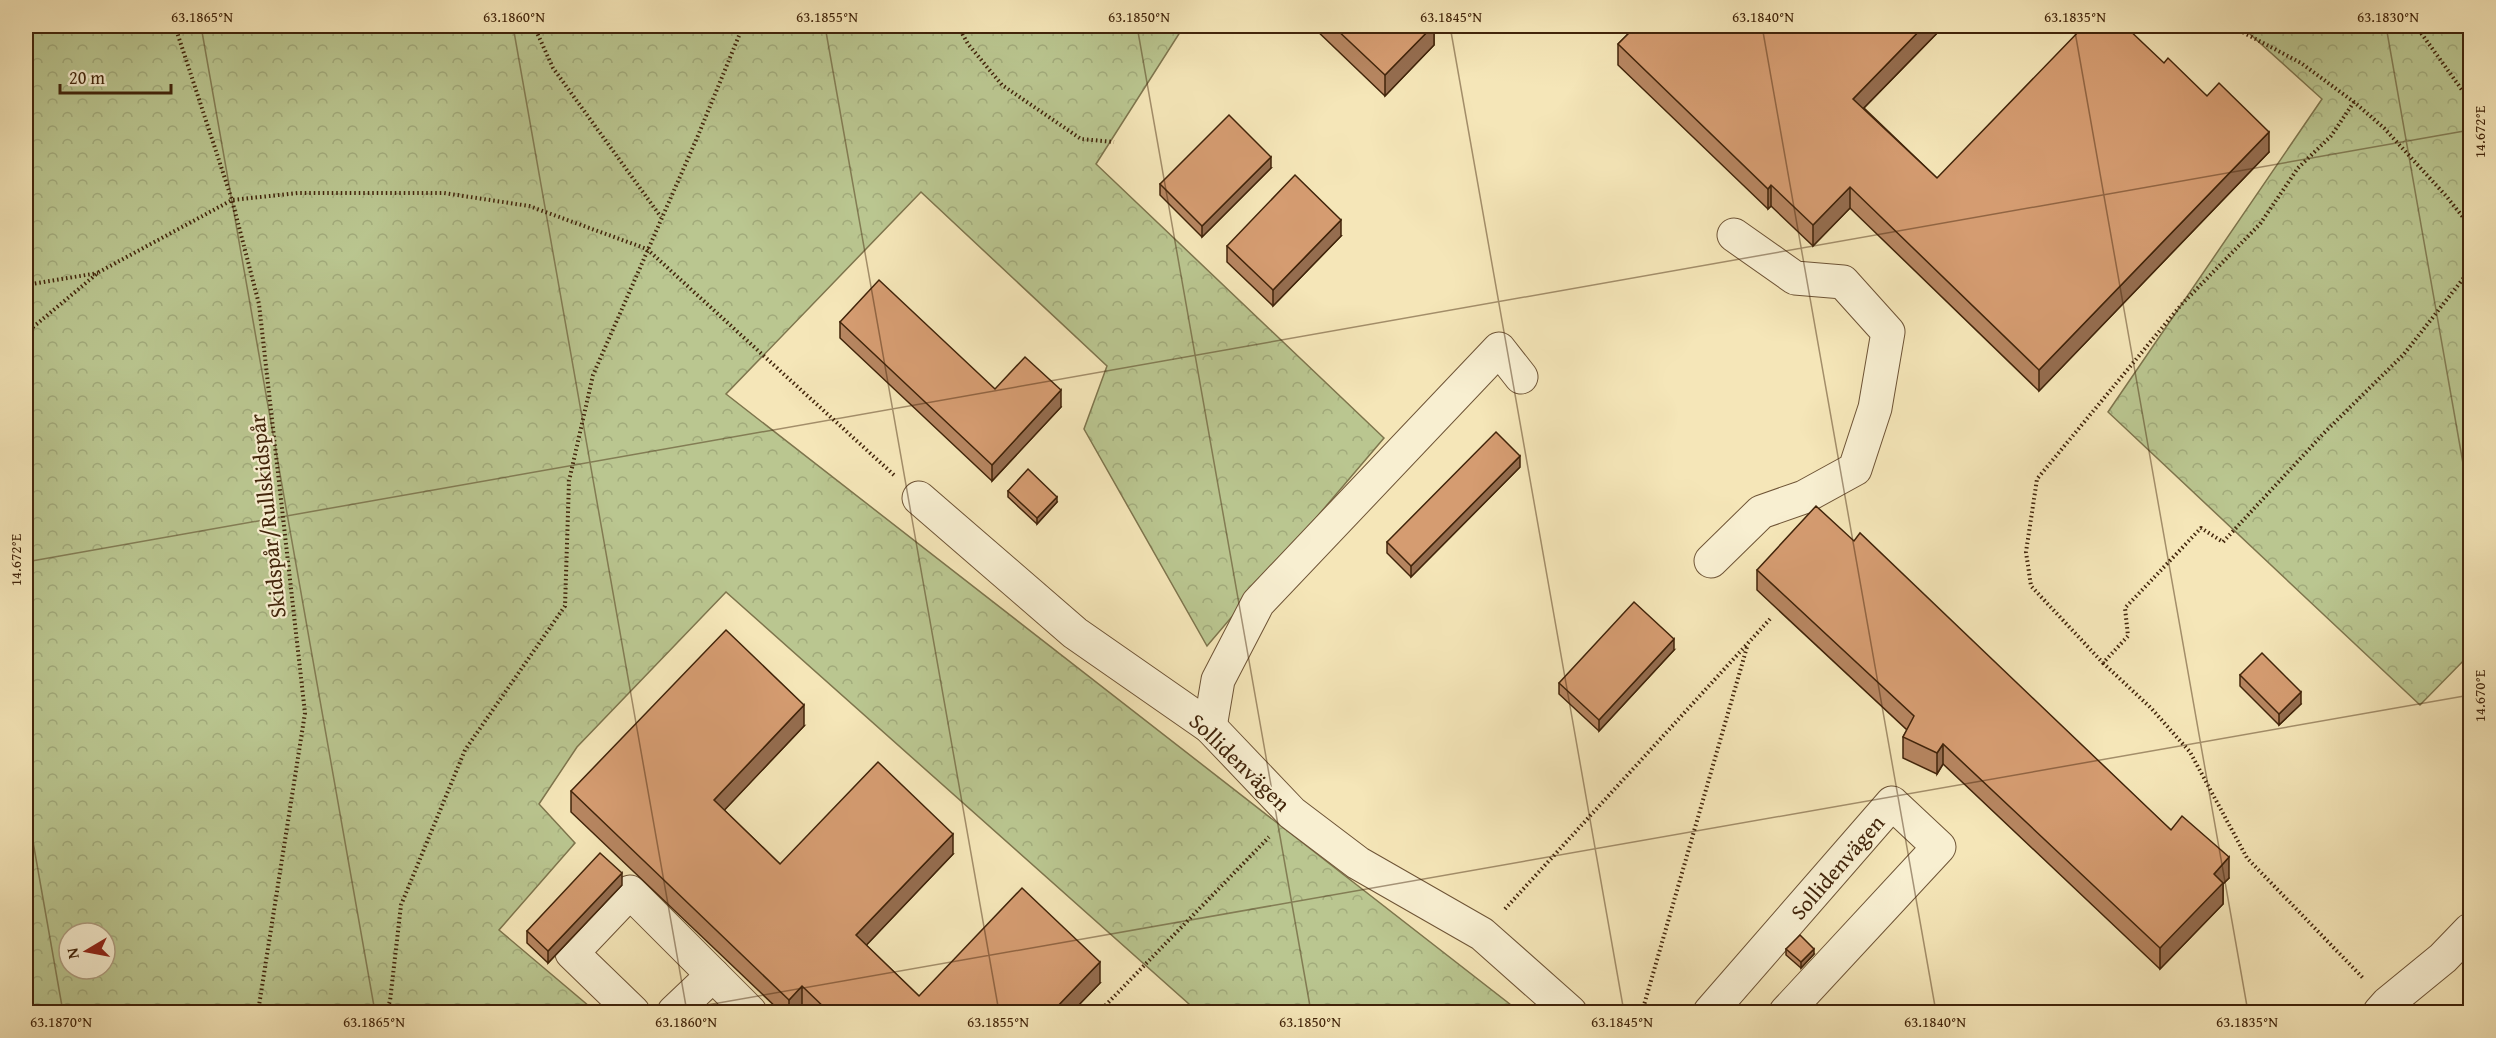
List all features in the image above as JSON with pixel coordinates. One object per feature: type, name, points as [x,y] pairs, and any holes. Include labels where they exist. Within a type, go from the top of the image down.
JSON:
[{"type":"street","points":[[1711,561],[1761,512],[1804,497],[1855,469],[1875,408],[1888,332],[1843,282],[1795,278],[1734,236]]},
{"type":"street","points":[[1210,727],[1218,680],[1258,603],[1499,349],[1521,377]]},
{"type":"street","name":"Sollidenvägen","points":[[919,498],[1075,633],[1210,727],[1292,813],[1358,863],[1482,934],[1570,1012]]},
{"type":"street","name":"Sollidenvägen","points":[[1710,1012],[1892,803],[1939,847],[1786,1012]]},
{"type":"street","points":[[633,1012],[572,953],[630,892],[750,1012]]},
{"type":"street","points":[[2384,1008],[2443,958],[2470,930]]},
{"type":"street","points":[[674,1012],[713,975]]},
{"type":"path","name":"Skidspår/Rullskidspår","points":[[175,26],[232,200],[259,303],[305,713],[258,1012]]},
{"type":"path","points":[[534,26],[553,68],[661,218]]},
{"type":"path","points":[[386,1012],[390,1001],[402,905],[465,750],[565,606],[569,482],[593,375],[697,138],[743,26]]},
{"type":"path","points":[[958,26],[968,44],[1002,85],[1081,139],[1114,142]]},
{"type":"path","points":[[2231,26],[2301,63],[2354,102],[2384,128],[2447,197],[2470,226]]},
{"type":"path","points":[[2416,26],[2470,101]]},
{"type":"path","points":[[2354,102],[2331,136],[2298,168],[2260,224],[2181,305],[2037,479],[2026,552],[2031,586],[2103,663],[2151,708],[2190,752],[2247,858],[2384,1008]]},
{"type":"path","points":[[26,333],[99,272],[232,200],[298,193],[444,193],[529,206],[647,249],[919,498]]},
{"type":"path","points":[[2103,663],[2128,636],[2126,608],[2201,528],[2223,542],[2324,433],[2404,354],[2470,270]]},
{"type":"path","points":[[26,285],[99,272]]},
{"type":"path","points":[[1482,934],[1770,619]]},
{"type":"path","points":[[1642,1012],[1748,644]]},
{"type":"path","points":[[1099,1012],[1292,813]]},
{"type":"green space","points":[[26,26],[1184,26],[1096,164],[1384,438],[1207,646],[1084,429],[1107,366],[921,192],[726,394],[1520,1012],[1342,1012],[1332,1008],[1326,1012],[1198,1012],[726,592],[577,747],[539,804],[575,843],[499,930],[596,1012],[26,1012]]},
{"type":"green space","points":[[2241,26],[2470,26],[2470,654],[2420,705],[2108,412],[2322,99]]},
{"type":"building","points":[[1333,26],[1433,26],[1385,75]]},
{"type":"building","points":[[1636,26],[1924,26],[1853,99],[1937,178],[2084,26],[2125,26],[2164,63],[2168,58],[2207,96],[2219,83],[2269,132],[2039,370],[1850,187],[1813,225],[1771,185],[1768,189],[1618,44]]},
{"type":"building","points":[[1229,115],[1271,157],[1202,226],[1160,184]]},
{"type":"building","points":[[1295,175],[1341,220],[1273,290],[1227,246]]},
{"type":"building","points":[[879,280],[995,389],[1025,357],[1061,390],[992,465],[840,322]]},
{"type":"building","points":[[1496,432],[1520,456],[1411,566],[1387,542]]},
{"type":"building","points":[[1028,469],[1057,497],[1037,518],[1008,491]]},
{"type":"building","points":[[1816,506],[1854,541],[1860,533],[2171,830],[2182,816],[2229,857],[2214,874],[2223,883],[2160,948],[1943,744],[1937,753],[1903,737],[1914,716],[1757,570]]},
{"type":"building","points":[[1634,602],[1674,639],[1599,720],[1559,683]]},
{"type":"building","points":[[726,630],[804,705],[714,800],[780,864],[878,762],[953,834],[856,935],[919,996],[1022,888],[1100,962],[1052,1012],[829,1012],[802,986],[789,1000],[571,791]]},
{"type":"building","points":[[2262,653],[2301,692],[2279,714],[2240,675]]},
{"type":"building","points":[[600,853],[622,873],[548,951],[527,931]]},
{"type":"building","points":[[1800,935],[1814,949],[1801,962],[1786,949]]}]
